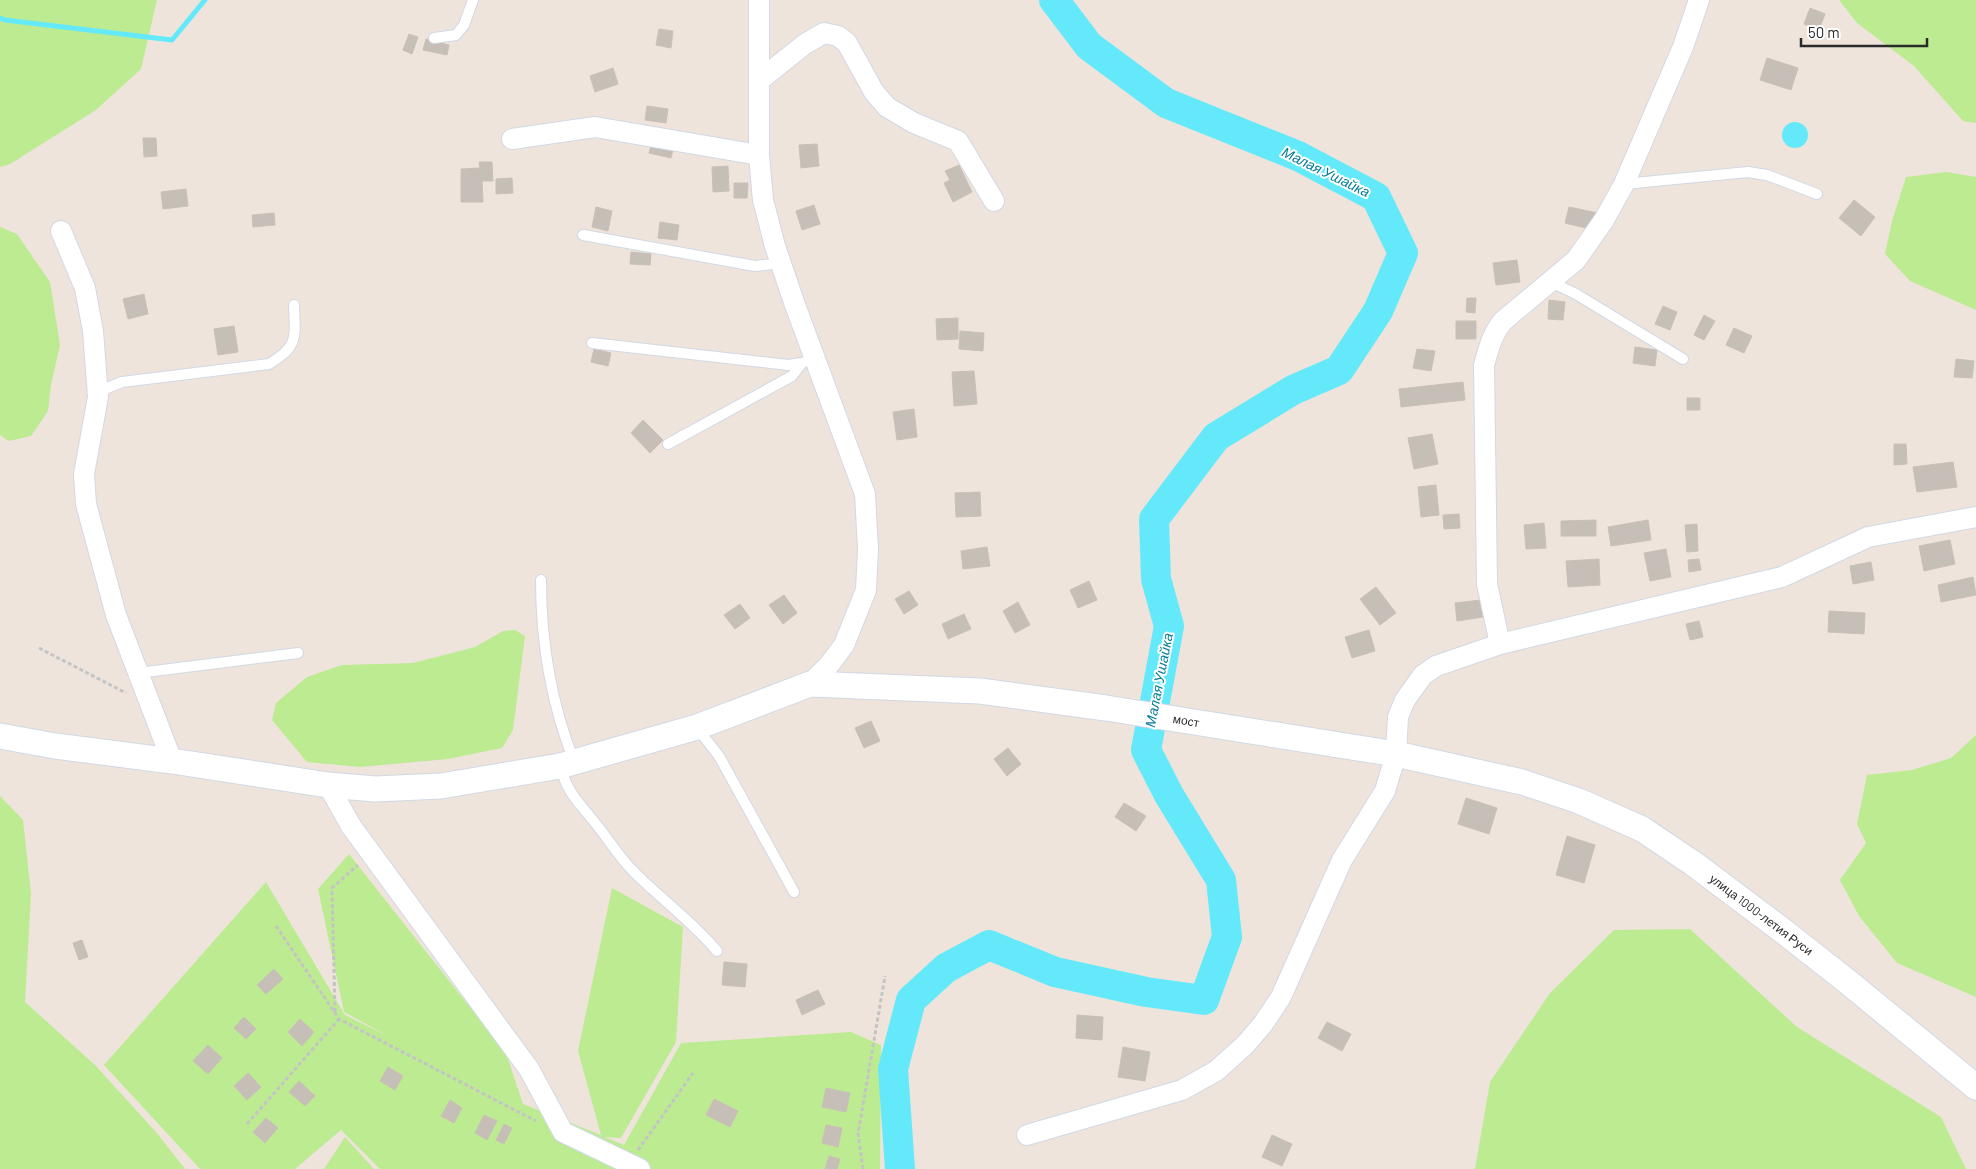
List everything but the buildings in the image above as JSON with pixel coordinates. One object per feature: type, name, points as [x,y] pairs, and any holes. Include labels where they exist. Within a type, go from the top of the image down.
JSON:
[{"type":"street","points":[[0,736],[55,746],[172,761],[328,785],[374,790],[441,786],[567,764],[697,727],[810,684],[829,665],[844,645],[866,590],[868,549],[865,494],[808,360],[763,200],[759,156],[759,0]]},
{"type":"street","points":[[1500,644],[1487,584],[1484,365],[1495,331],[1503,321],[1576,260],[1604,220],[1624,184],[1683,47],[1698,0]]},
{"type":"street","points":[[760,80],[805,44],[824,33],[838,36],[847,42],[874,92],[886,107],[914,123],[958,142],[994,201]]},
{"type":"street","points":[[512,139],[595,127],[759,156]]},
{"type":"street","points":[[61,232],[85,288],[93,332],[98,397],[84,474],[86,504],[116,615],[172,761]]},
{"type":"street","points":[[1027,1135],[1182,1090],[1216,1071],[1245,1045],[1263,1024],[1281,997],[1342,860],[1385,792],[1396,754],[1398,717],[1405,700],[1423,675],[1436,666],[1500,644],[1782,576],[1868,537],[1976,517]]},
{"type":"street","name":"мост","points":[[810,684],[980,691],[1106,708],[1396,754]]},
{"type":"street","name":"улица 1000-летия Руси","points":[[1396,754],[1522,782],[1579,801],[1642,830],[1694,864],[1848,982],[1976,1087]]},
{"type":"street","points":[[328,785],[351,826],[529,1068],[563,1132],[634,1166]]},
{"type":"lane","points":[[434,38],[456,35],[464,25],[473,0]]},
{"type":"lane","points":[[1624,184],[1753,173],[1767,175],[1817,194]]},
{"type":"lane","points":[[583,235],[755,266],[781,263]]},
{"type":"lane","points":[[1550,282],[1576,294],[1683,359]]},
{"type":"lane","points":[[98,397],[107,388],[122,382],[269,364],[284,355],[292,346],[296,337],[294,306]]},
{"type":"lane","points":[[592,343],[788,365],[808,360]]},
{"type":"lane","points":[[668,444],[792,376],[808,360]]},
{"type":"lane","points":[[541,580],[541,615],[552,690],[564,735],[567,764],[566,787],[598,826],[616,852],[634,872],[702,933],[717,951]]},
{"type":"lane","points":[[138,673],[298,653]]},
{"type":"lane","points":[[697,727],[719,756],[794,892]]},
{"type":"path","points":[[39,648],[131,695],[148,700]]},
{"type":"path","points":[[335,1013],[332,888],[372,853]]},
{"type":"path","points":[[276,926],[339,1019],[534,1120],[563,1132]]},
{"type":"path","points":[[863,1169],[858,1134],[885,976]]},
{"type":"path","points":[[247,1124],[339,1019]]},
{"type":"path","points":[[634,1166],[693,1072]]},
{"type":"green space","points":[[0,0],[157,0],[141,69],[96,110],[10,164],[0,167]]},
{"type":"green space","points":[[1839,0],[1976,0],[1976,123],[1963,121],[1914,66],[1857,23]]},
{"type":"green space","points":[[1946,172],[1976,177],[1976,310],[1910,281],[1885,254],[1892,221],[1906,177]]},
{"type":"green space","points":[[0,227],[17,234],[50,282],[60,345],[51,385],[48,411],[31,436],[9,441],[0,435]]},
{"type":"green space","points":[[515,630],[525,636],[513,730],[502,748],[448,759],[360,767],[307,762],[272,720],[276,703],[307,677],[342,665],[413,663],[475,647],[503,631]]},
{"type":"green space","points":[[1976,735],[1976,997],[1897,963],[1859,916],[1840,880],[1866,843],[1857,824],[1867,775],[1912,770],[1951,758]]},
{"type":"green space","points":[[0,796],[23,820],[31,894],[25,1002],[95,1065],[156,1132],[185,1169],[0,1169]]},
{"type":"green space","points":[[349,854],[506,1053],[523,1104],[601,1135],[578,1051],[612,888],[683,927],[676,1042],[621,1138],[604,1137],[624,1145],[681,1043],[851,1032],[881,1045],[880,1169],[380,1169],[341,1130],[295,1169],[200,1169],[104,1065],[266,882],[345,1015],[388,1036],[344,1012],[318,889]]},
{"type":"green space","points":[[1690,929],[1797,1027],[1941,1117],[1966,1169],[1475,1169],[1490,1082],[1550,993],[1614,930]]},
{"type":"green space","points":[[345,1137],[374,1169],[324,1169]]},
{"type":"water","points":[[1795,122],[1804,126],[1808,135],[1804,144],[1795,148],[1786,144],[1782,135],[1786,126]]},
{"type":"waterway","points":[[0,18],[172,40],[205,0]]},
{"type":"waterway","name":"Малая Ушайка","points":[[900,1169],[893,1069],[911,1000],[946,968],[989,945],[1055,972],[1146,992],[1204,1000],[1227,937],[1221,880],[1169,795],[1146,750],[1169,626],[1156,579],[1154,519],[1216,437],[1293,390],[1339,370],[1378,311],[1403,253],[1376,197],[1298,156],[1166,103],[1089,46],[1054,0]]}]
